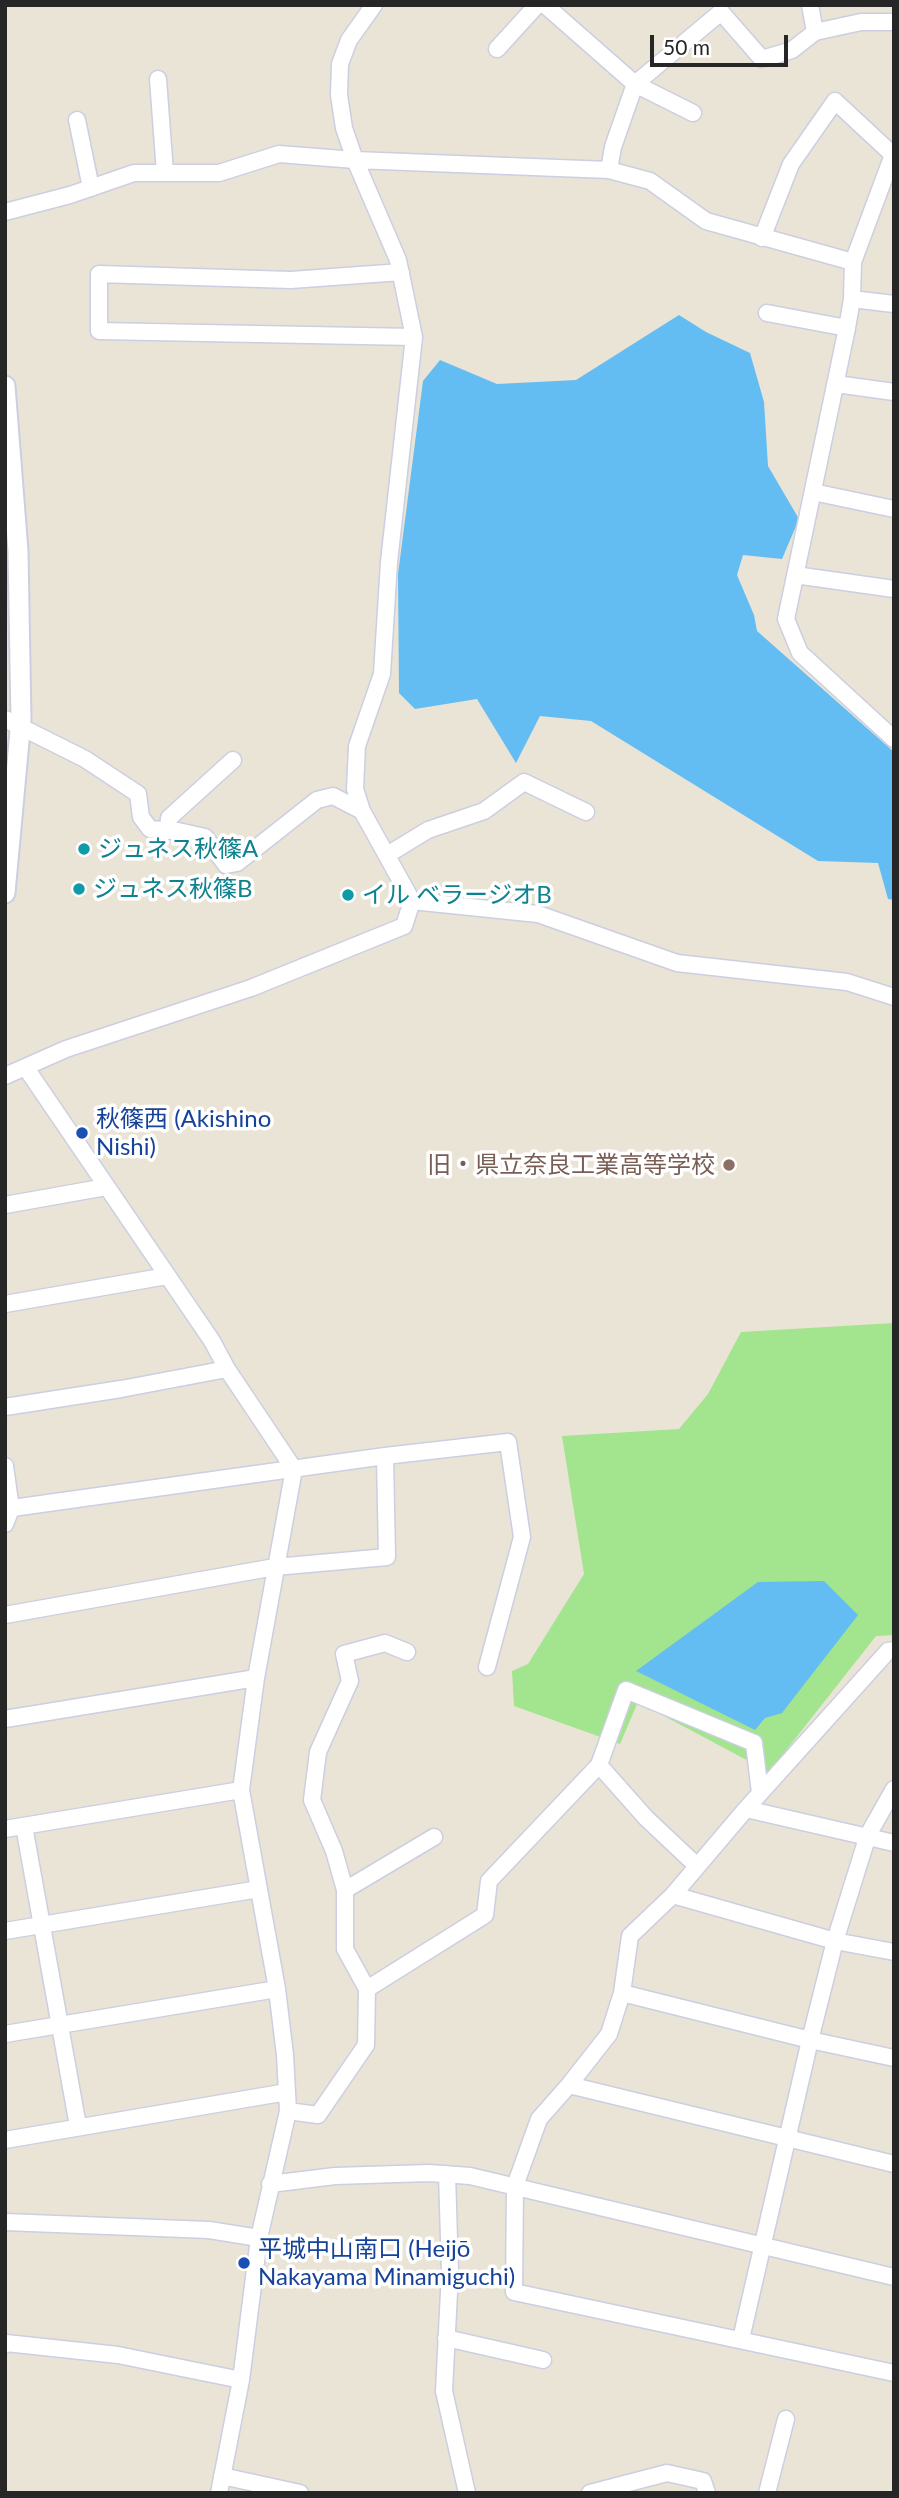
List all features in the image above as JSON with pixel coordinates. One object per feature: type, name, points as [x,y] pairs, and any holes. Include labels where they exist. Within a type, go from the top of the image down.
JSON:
[{"type":"street","points":[[5,1076],[66,1049],[251,988],[404,926],[412,901],[362,811],[355,789],[357,746],[382,674],[389,562],[414,337],[398,260],[355,160],[344,128],[339,95],[340,64],[349,40],[374,5]]},
{"type":"street","points":[[497,49],[537,5]]},
{"type":"street","points":[[545,5],[635,84],[693,113]]},
{"type":"street","points":[[810,5],[815,32]]},
{"type":"street","points":[[609,170],[635,84],[721,12],[762,59],[792,50],[815,32],[861,22],[894,22]]},
{"type":"street","points":[[158,79],[165,173]]},
{"type":"street","points":[[762,238],[791,164],[835,101],[893,153],[853,262],[852,299],[847,328],[786,619],[800,653],[894,739]]},
{"type":"street","points":[[77,120],[91,188]]},
{"type":"street","points":[[5,212],[134,173],[219,173],[279,153],[355,160],[609,170],[650,181],[706,221],[853,262]]},
{"type":"street","points":[[876,203],[894,202]]},
{"type":"street","points":[[401,272],[291,280],[99,274],[99,331],[414,337]]},
{"type":"street","points":[[852,299],[894,304]]},
{"type":"street","points":[[767,313],[847,328]]},
{"type":"street","points":[[836,384],[894,392]]},
{"type":"street","points":[[5,386],[18,551],[5,893]]},
{"type":"street","points":[[813,492],[894,509]]},
{"type":"street","points":[[795,575],[894,589]]},
{"type":"street","points":[[13,723],[85,760],[138,794],[141,817],[150,829],[205,837],[226,865],[237,863],[317,800],[333,796],[362,811]]},
{"type":"street","points":[[168,831],[169,818],[233,760]]},
{"type":"street","points":[[387,855],[428,830],[484,811],[524,782],[586,812]]},
{"type":"street","points":[[412,901],[538,914],[677,963],[847,982],[894,997]]},
{"type":"street","points":[[26,1068],[212,1341],[227,1369],[294,1469],[256,1678],[241,1790],[277,1989],[288,2111],[259,2238],[241,2380],[221,2485],[300,2493]]},
{"type":"street","points":[[5,1205],[106,1187]]},
{"type":"street","points":[[5,1304],[167,1276]]},
{"type":"street","points":[[5,1407],[227,1369]]},
{"type":"street","points":[[5,1466],[7,1514],[294,1469],[508,1442],[522,1537],[487,1667]]},
{"type":"street","points":[[5,1615],[275,1567],[387,1557],[385,1456]]},
{"type":"street","points":[[288,2111],[318,2115],[366,2045],[367,1989],[345,1949],[345,1890],[334,1851],[312,1800],[318,1752],[350,1681],[344,1654],[384,1643],[407,1652]]},
{"type":"street","points":[[894,1650],[888,1651],[760,1793],[673,1895],[630,1936],[622,1993],[609,2034],[539,2119],[515,2186],[514,2292],[894,2373]]},
{"type":"street","points":[[5,1719],[256,1678]]},
{"type":"street","points":[[367,1989],[485,1915],[489,1881],[599,1765],[626,1690],[754,1744],[760,1793]]},
{"type":"street","points":[[599,1765],[646,1818],[697,1866]]},
{"type":"street","points":[[741,2339],[835,1941],[868,1835],[894,1789]]},
{"type":"street","points":[[5,1829],[241,1790]]},
{"type":"street","points":[[746,1810],[868,1835],[894,1843]]},
{"type":"street","points":[[24,1826],[78,2126]]},
{"type":"street","points":[[345,1890],[434,1837]]},
{"type":"street","points":[[5,1931],[258,1889]]},
{"type":"street","points":[[673,1895],[835,1941],[894,1952]]},
{"type":"street","points":[[5,2034],[277,1989]]},
{"type":"street","points":[[622,1993],[894,2058]]},
{"type":"street","points":[[569,2085],[894,2164]]},
{"type":"street","points":[[5,2140],[287,2092]]},
{"type":"street","points":[[447,2174],[450,2272],[444,2391],[467,2493]]},
{"type":"street","points":[[270,2184],[335,2176],[470,2176],[894,2277]]},
{"type":"street","points":[[5,2222],[209,2230],[259,2238]]},
{"type":"street","points":[[446,2338],[543,2360]]},
{"type":"street","points":[[5,2345],[118,2355],[241,2380]]},
{"type":"street","points":[[767,2493],[786,2419]]},
{"type":"street","points":[[590,2493],[667,2473],[702,2481],[707,2493]]},
{"type":"green space","points":[[894,1323],[894,1635],[876,1636],[769,1772],[638,1702],[620,1744],[514,1706],[512,1671],[528,1664],[584,1574],[562,1436],[679,1429],[708,1394],[741,1332]]},
{"type":"water","points":[[679,315],[706,332],[750,353],[764,402],[768,466],[799,519],[782,559],[743,555],[737,575],[754,615],[757,631],[894,752],[894,900],[888,899],[878,863],[818,861],[591,721],[540,716],[516,763],[477,699],[415,709],[399,693],[398,574],[423,381],[440,360],[497,384],[576,380]]},
{"type":"water","points":[[824,1581],[858,1615],[782,1713],[765,1718],[755,1730],[636,1671],[758,1582]]},
{"type":"place","name":"ジュネス秋篠A","points":[[84,849]]},
{"type":"place","name":"ジュネス秋篠B","points":[[79,889]]},
{"type":"place","name":"イル ベラージオB","points":[[348,895]]},
{"type":"place","name":"秋篠西 (Akishino Nishi)","points":[[82,1133]]},
{"type":"place","name":"旧・県立奈良工業高等学校","points":[[729,1165]]},
{"type":"place","name":"平城中山南口 (Heijō Nakayama Minamiguchi)","points":[[244,2263]]}]
